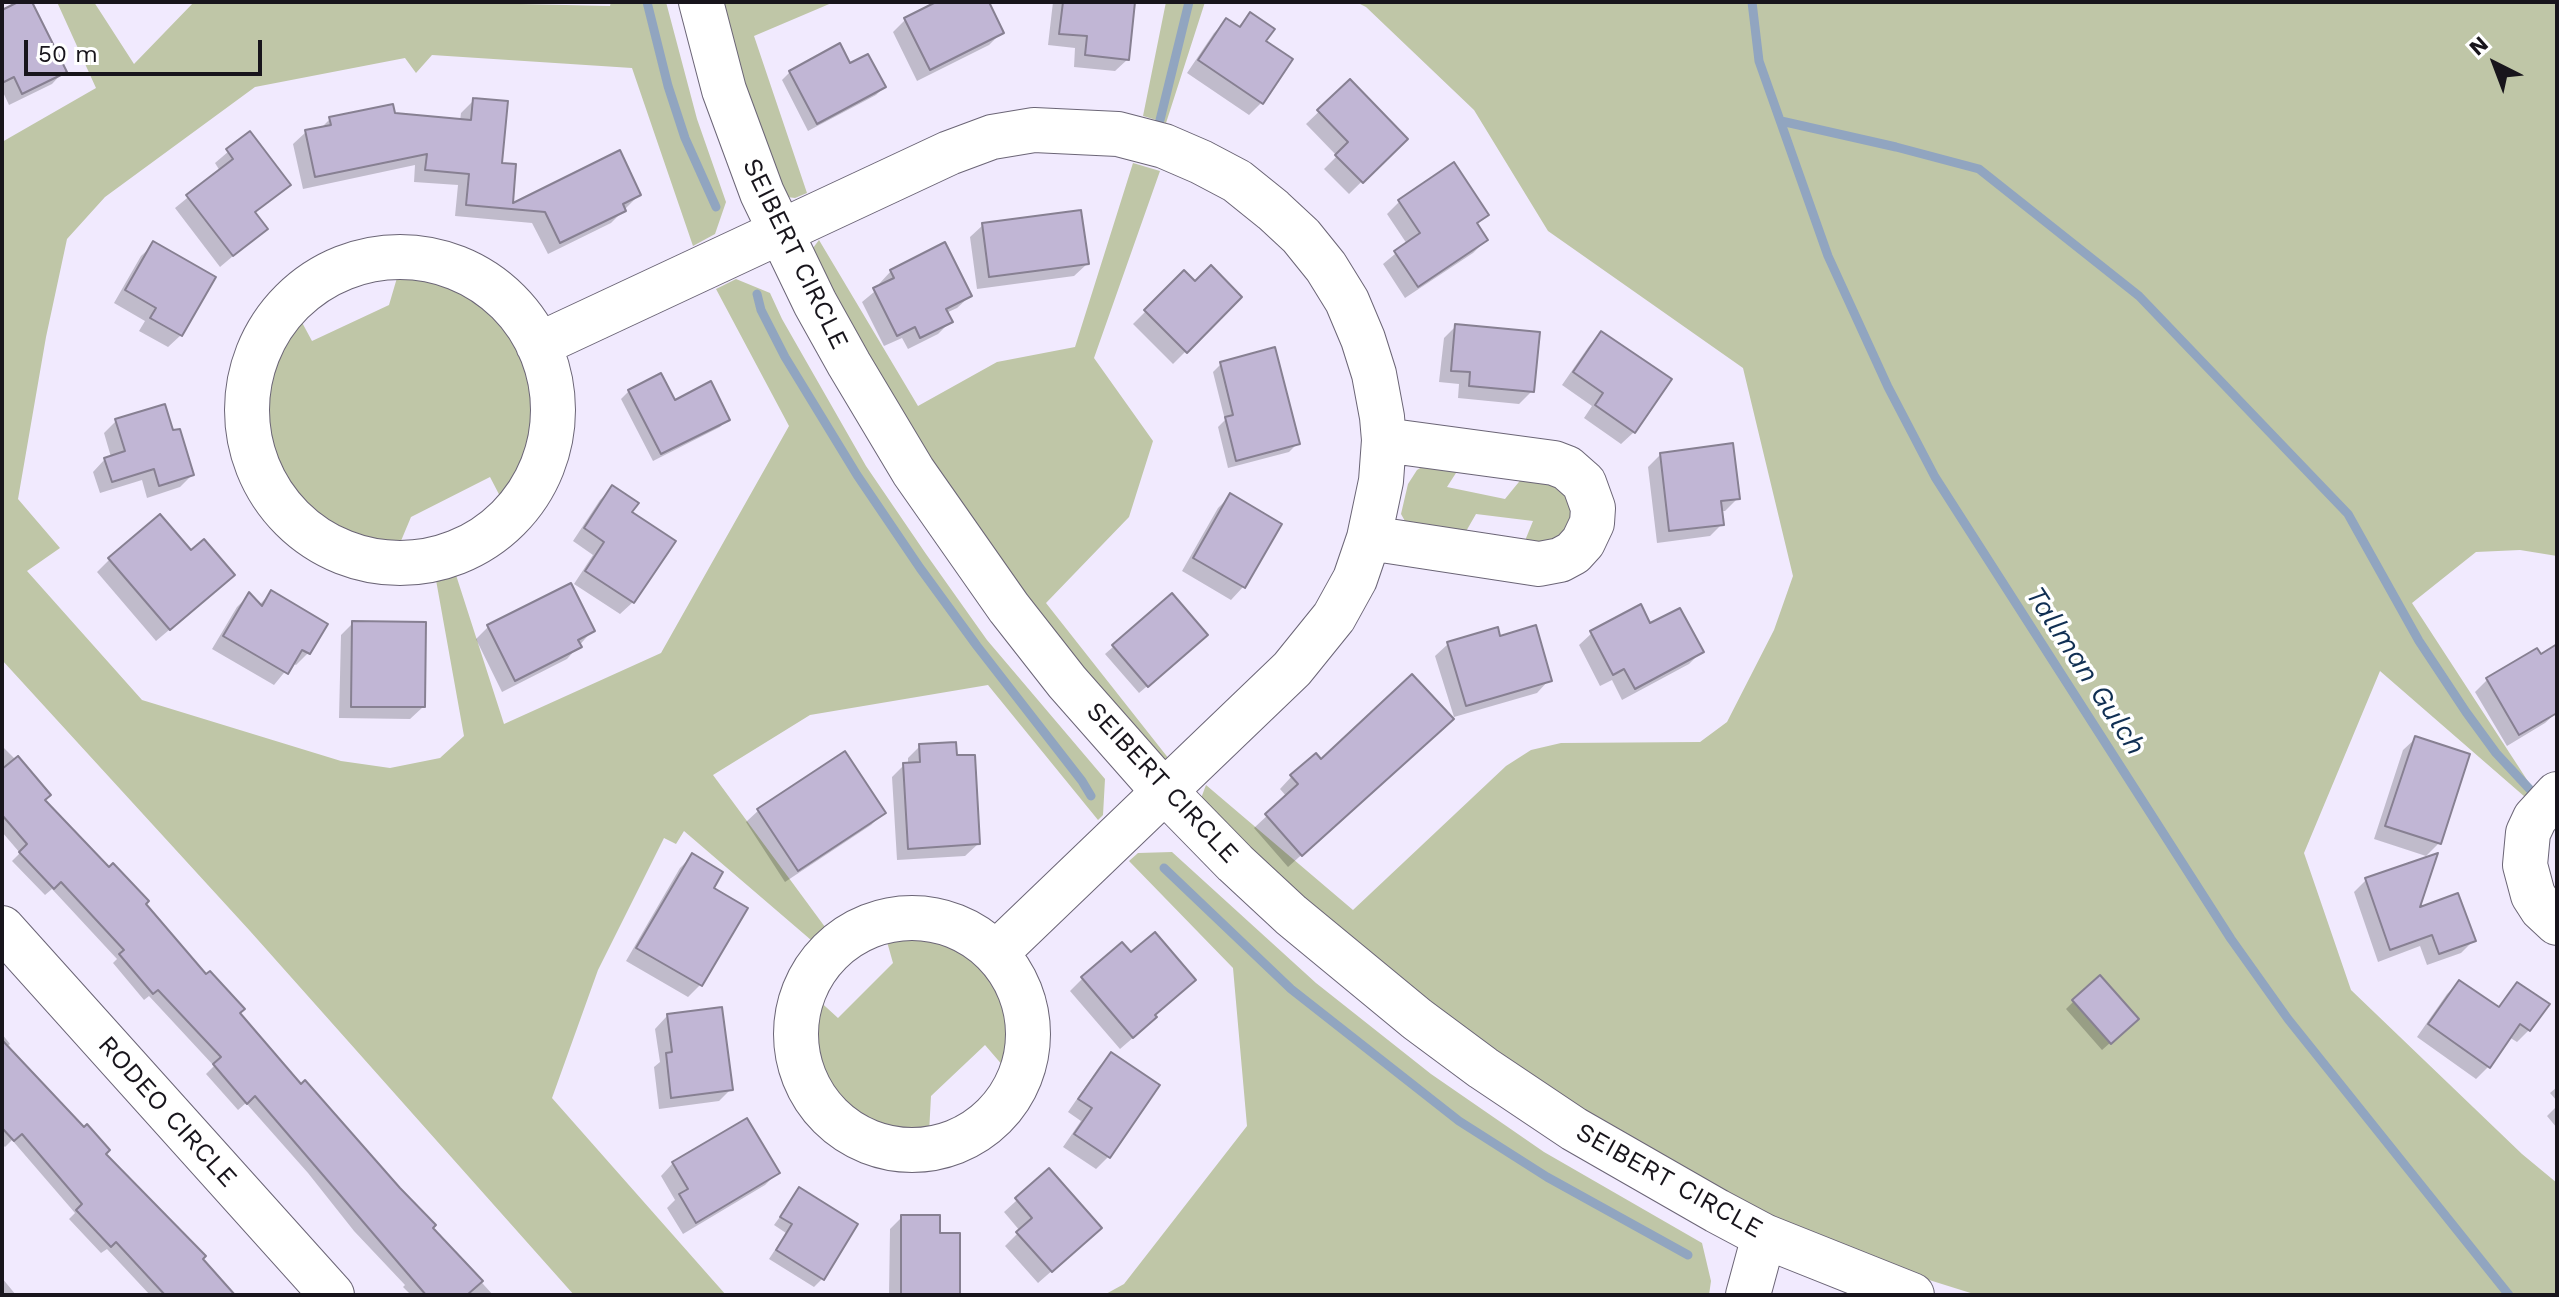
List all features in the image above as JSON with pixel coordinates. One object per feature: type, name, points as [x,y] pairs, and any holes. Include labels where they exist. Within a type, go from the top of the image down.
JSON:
[{"type":"street","name":"SEIBERT CIRCLE","points":[[701,2],[733,116],[762,193],[849,364],[897,446],[948,524],[1009,608],[1060,673],[1164,791],[1291,915],[1440,1036],[1574,1129],[1764,1236],[1912,1295]]},
{"type":"street","points":[[538,345],[949,153],[992,137],[1034,130],[1118,134],[1164,146],[1221,172],[1258,197],[1301,236],[1326,267],[1347,301],[1365,346],[1378,396],[1384,440],[1381,481],[1369,538],[1350,589],[1309,651],[996,953]]},
{"type":"street","points":[[412,257],[447,264],[480,279],[508,301],[530,329],[538,345],[553,400],[546,456],[539,474],[518,506],[491,533],[458,551],[421,562],[402,563],[364,559],[346,553],[328,546],[297,524],[262,479],[252,453],[247,427],[248,391],[254,364],[264,339],[284,310],[326,276],[359,262],[385,258],[412,257]]},
{"type":"street","points":[[1369,538],[1539,564],[1560,560],[1573,553],[1583,542],[1592,523],[1593,508],[1584,483],[1567,468],[1554,463],[1384,440]]},
{"type":"street","points":[[2557,794],[2535,818],[2528,833],[2525,865],[2533,895],[2557,923]]},
{"type":"street","points":[[903,917],[937,920],[969,932],[996,953],[1023,998],[1028,1033],[1025,1060],[1016,1085],[989,1119],[952,1143],[899,1149],[865,1141],[823,1109],[813,1096],[799,1064],[795,1031],[799,1005],[808,981],[834,948],[870,925],[903,917]]},
{"type":"street","name":"RODEO CIRCLE","points":[[2,928],[332,1295]]},
{"type":"street","points":[[1748,1295],[1764,1236]]},
{"type":"green space","points":[[57,2],[94,2],[134,64],[194,2],[610,6],[611,2],[666,2],[697,119],[726,202],[715,234],[693,246],[632,68],[432,55],[416,73],[405,58],[255,87],[105,197],[67,239],[46,337],[18,499],[60,548],[27,571],[142,700],[341,761],[390,768],[440,758],[464,736],[436,580],[456,575],[504,724],[661,653],[789,426],[716,289],[736,279],[770,293],[866,466],[926,554],[987,640],[1105,779],[1103,815],[1098,820],[988,685],[810,715],[713,775],[825,927],[811,940],[684,831],[676,844],[664,838],[598,970],[552,1098],[726,1295],[574,1295],[250,931],[2,660],[2,142],[96,88]]},
{"type":"green space","points":[[720,2],[834,2],[754,36],[807,193],[795,198],[787,197],[758,132]]},
{"type":"green space","points":[[1166,2],[1205,2],[1166,123],[1143,116]]},
{"type":"green space","points":[[1356,2],[2557,2],[2557,556],[2520,550],[2476,552],[2412,603],[2533,789],[2525,797],[2380,671],[2304,853],[2351,990],[2522,1154],[2557,1183],[2557,1295],[1977,1295],[1894,1269],[1763,1213],[1590,1114],[1476,1038],[1391,973],[1269,867],[1200,801],[1206,785],[1353,910],[1506,766],[1531,750],[1561,743],[1700,742],[1727,722],[1774,630],[1793,576],[1743,368],[1548,231],[1474,110],[1366,7]]},
{"type":"green space","points":[[1133,163],[1160,171],[1094,358],[1153,441],[1129,517],[1046,603],[1169,759],[1164,759],[1067,652],[949,492],[858,344],[813,248],[819,240],[918,406],[997,362],[1075,347]]},
{"type":"green space","points":[[399,271],[439,276],[461,283],[484,297],[508,320],[525,343],[537,373],[541,405],[538,438],[527,472],[514,494],[503,502],[490,477],[411,517],[398,548],[390,551],[339,539],[307,518],[283,488],[266,457],[259,417],[263,374],[275,344],[289,321],[298,315],[312,341],[389,305]]},
{"type":"green space","points":[[1430,462],[1463,462],[1447,487],[1505,499],[1527,472],[1576,495],[1569,542],[1522,548],[1533,521],[1476,514],[1461,540],[1406,523],[1401,514],[1408,484],[1417,470]]},
{"type":"green space","points":[[1172,852],[1316,983],[1431,1074],[1544,1152],[1702,1243],[1711,1281],[1709,1295],[1104,1295],[1124,1284],[1247,1126],[1233,968],[1129,861],[1138,853]]},
{"type":"green space","points":[[927,927],[957,938],[979,952],[995,970],[1014,1019],[1016,1041],[1013,1057],[1004,1067],[985,1045],[931,1096],[929,1133],[922,1138],[888,1134],[847,1115],[830,1099],[815,1077],[807,1055],[805,1027],[808,1008],[815,997],[838,1018],[893,963],[884,931]]},
{"type":"building","points":[[18,2],[32,2],[67,72],[22,94],[14,77],[2,83],[2,10]]},
{"type":"building","points":[[936,2],[989,2],[1004,33],[930,70],[904,18]]},
{"type":"building","points":[[1063,2],[1135,2],[1129,60],[1085,55],[1087,36],[1059,34]]},
{"type":"building","points":[[1250,12],[1275,29],[1266,41],[1293,59],[1263,104],[1198,60],[1226,18],[1240,27]]},
{"type":"building","points":[[840,43],[850,63],[868,54],[886,87],[817,124],[789,71]]},
{"type":"building","points":[[1350,79],[1408,139],[1363,183],[1335,155],[1348,142],[1317,110]]},
{"type":"building","points":[[473,98],[508,101],[502,163],[516,164],[513,203],[620,150],[641,195],[623,204],[626,211],[560,243],[545,212],[466,205],[469,174],[425,170],[427,154],[315,177],[305,130],[331,125],[329,117],[393,104],[395,113],[471,120]]},
{"type":"building","points":[[250,131],[291,185],[255,212],[268,229],[233,256],[186,195],[233,159],[226,149]]},
{"type":"building","points":[[1454,162],[1489,215],[1477,223],[1488,240],[1418,287],[1394,251],[1420,233],[1398,200]]},
{"type":"building","points":[[1081,210],[1089,264],[989,277],[982,223]]},
{"type":"building","points":[[153,241],[216,277],[182,336],[150,318],[156,308],[125,290]]},
{"type":"building","points":[[945,242],[972,296],[946,309],[953,322],[920,338],[915,327],[897,336],[873,288],[894,278],[890,270]]},
{"type":"building","points":[[1211,265],[1242,297],[1187,353],[1144,310],[1184,270],[1195,281]]},
{"type":"building","points":[[1455,324],[1540,332],[1534,392],[1469,386],[1470,372],[1451,371]]},
{"type":"building","points":[[1601,331],[1672,379],[1635,433],[1595,405],[1603,393],[1573,372]]},
{"type":"building","points":[[1275,347],[1300,444],[1236,461],[1225,417],[1233,415],[1220,362]]},
{"type":"building","points":[[661,373],[675,400],[711,381],[730,420],[661,454],[628,390]]},
{"type":"building","points":[[165,404],[173,430],[180,429],[194,475],[159,486],[154,469],[112,482],[104,458],[125,451],[115,419]]},
{"type":"building","points":[[1733,443],[1740,499],[1721,501],[1724,525],[1669,531],[1660,453]]},
{"type":"building","points":[[612,485],[639,503],[632,512],[676,541],[634,603],[585,571],[604,542],[584,528]]},
{"type":"building","points":[[1230,493],[1282,524],[1245,588],[1193,558]]},
{"type":"building","points":[[160,514],[191,550],[204,539],[235,575],[170,630],[108,558]]},
{"type":"building","points":[[571,583],[595,631],[578,640],[582,647],[515,681],[487,625]]},
{"type":"building","points":[[271,590],[328,624],[310,654],[302,650],[288,674],[223,636],[249,592],[262,606]]},
{"type":"building","points":[[1172,593],[1208,635],[1148,687],[1112,645]]},
{"type":"building","points":[[1641,604],[1650,623],[1680,608],[1704,652],[1635,689],[1624,669],[1613,675],[1590,631]]},
{"type":"building","points":[[352,621],[426,622],[425,707],[351,707]]},
{"type":"building","points":[[1536,625],[1552,681],[1466,706],[1447,642],[1498,627],[1500,636]]},
{"type":"building","points":[[2557,644],[2557,713],[2519,735],[2486,678],[2537,648],[2541,654]]},
{"type":"building","points":[[1412,674],[1454,719],[1302,856],[1265,814],[1298,784],[1290,775],[1316,753],[1321,759]]},
{"type":"building","points":[[2415,736],[2470,754],[2441,844],[2385,826]]},
{"type":"building","points":[[956,742],[957,755],[975,755],[980,844],[908,849],[903,763],[920,762],[919,744]]},
{"type":"building","points":[[845,751],[886,813],[798,871],[757,809]]},
{"type":"building","points":[[18,756],[51,795],[45,800],[109,867],[113,863],[149,901],[146,904],[206,974],[210,971],[245,1009],[240,1013],[301,1084],[305,1080],[483,1281],[467,1295],[426,1295],[255,1096],[247,1104],[213,1064],[221,1057],[158,990],[153,994],[119,954],[124,950],[61,882],[54,889],[19,852],[27,844],[2,815],[2,769]]},
{"type":"building","points":[[692,853],[723,872],[714,888],[748,908],[702,986],[636,948]]},
{"type":"building","points":[[2438,853],[2420,907],[2458,893],[2476,941],[2439,954],[2432,935],[2390,950],[2365,878]]},
{"type":"building","points":[[1155,932],[1196,980],[1133,1038],[1081,977],[1122,942],[1131,952]]},
{"type":"building","points":[[2100,975],[2139,1019],[2111,1044],[2072,1000]]},
{"type":"building","points":[[2459,980],[2499,1007],[2517,982],[2550,1004],[2530,1031],[2520,1024],[2490,1068],[2428,1024]]},
{"type":"building","points":[[722,1007],[733,1090],[671,1098],[666,1053],[672,1052],[667,1014]]},
{"type":"building","points":[[2,1040],[84,1127],[87,1124],[110,1150],[106,1154],[206,1256],[203,1259],[235,1295],[165,1295],[116,1242],[111,1247],[76,1210],[82,1204],[22,1134],[14,1141],[2,1128]]},
{"type":"building","points":[[1111,1052],[1160,1085],[1110,1158],[1074,1134],[1092,1108],[1078,1099]]},
{"type":"building","points":[[747,1118],[780,1173],[696,1223],[679,1194],[688,1189],[672,1162]]},
{"type":"building","points":[[1049,1168],[1102,1228],[1052,1272],[1016,1232],[1032,1218],[1015,1198]]},
{"type":"building","points":[[799,1187],[858,1224],[824,1280],[776,1250],[792,1224],[780,1217]]},
{"type":"building","points":[[901,1215],[940,1215],[940,1233],[960,1233],[960,1295],[901,1295]]},
{"type":"waterway","points":[[647,2],[685,138],[716,207]]},
{"type":"waterway","points":[[1160,120],[1189,2]]},
{"type":"waterway","name":"Tallman Gulch","points":[[1752,2],[1759,61],[1828,256],[1888,387],[1935,477],[2231,939],[2288,1019],[2509,1295]]},
{"type":"waterway","points":[[1781,121],[1979,169],[2139,296],[2348,514],[2419,641],[2466,712],[2496,753],[2536,796]]},
{"type":"waterway","points":[[757,294],[761,310],[785,357],[857,475],[920,568],[1091,796]]},
{"type":"waterway","points":[[1164,868],[1291,989],[1459,1121],[1547,1177],[1688,1255]]}]
